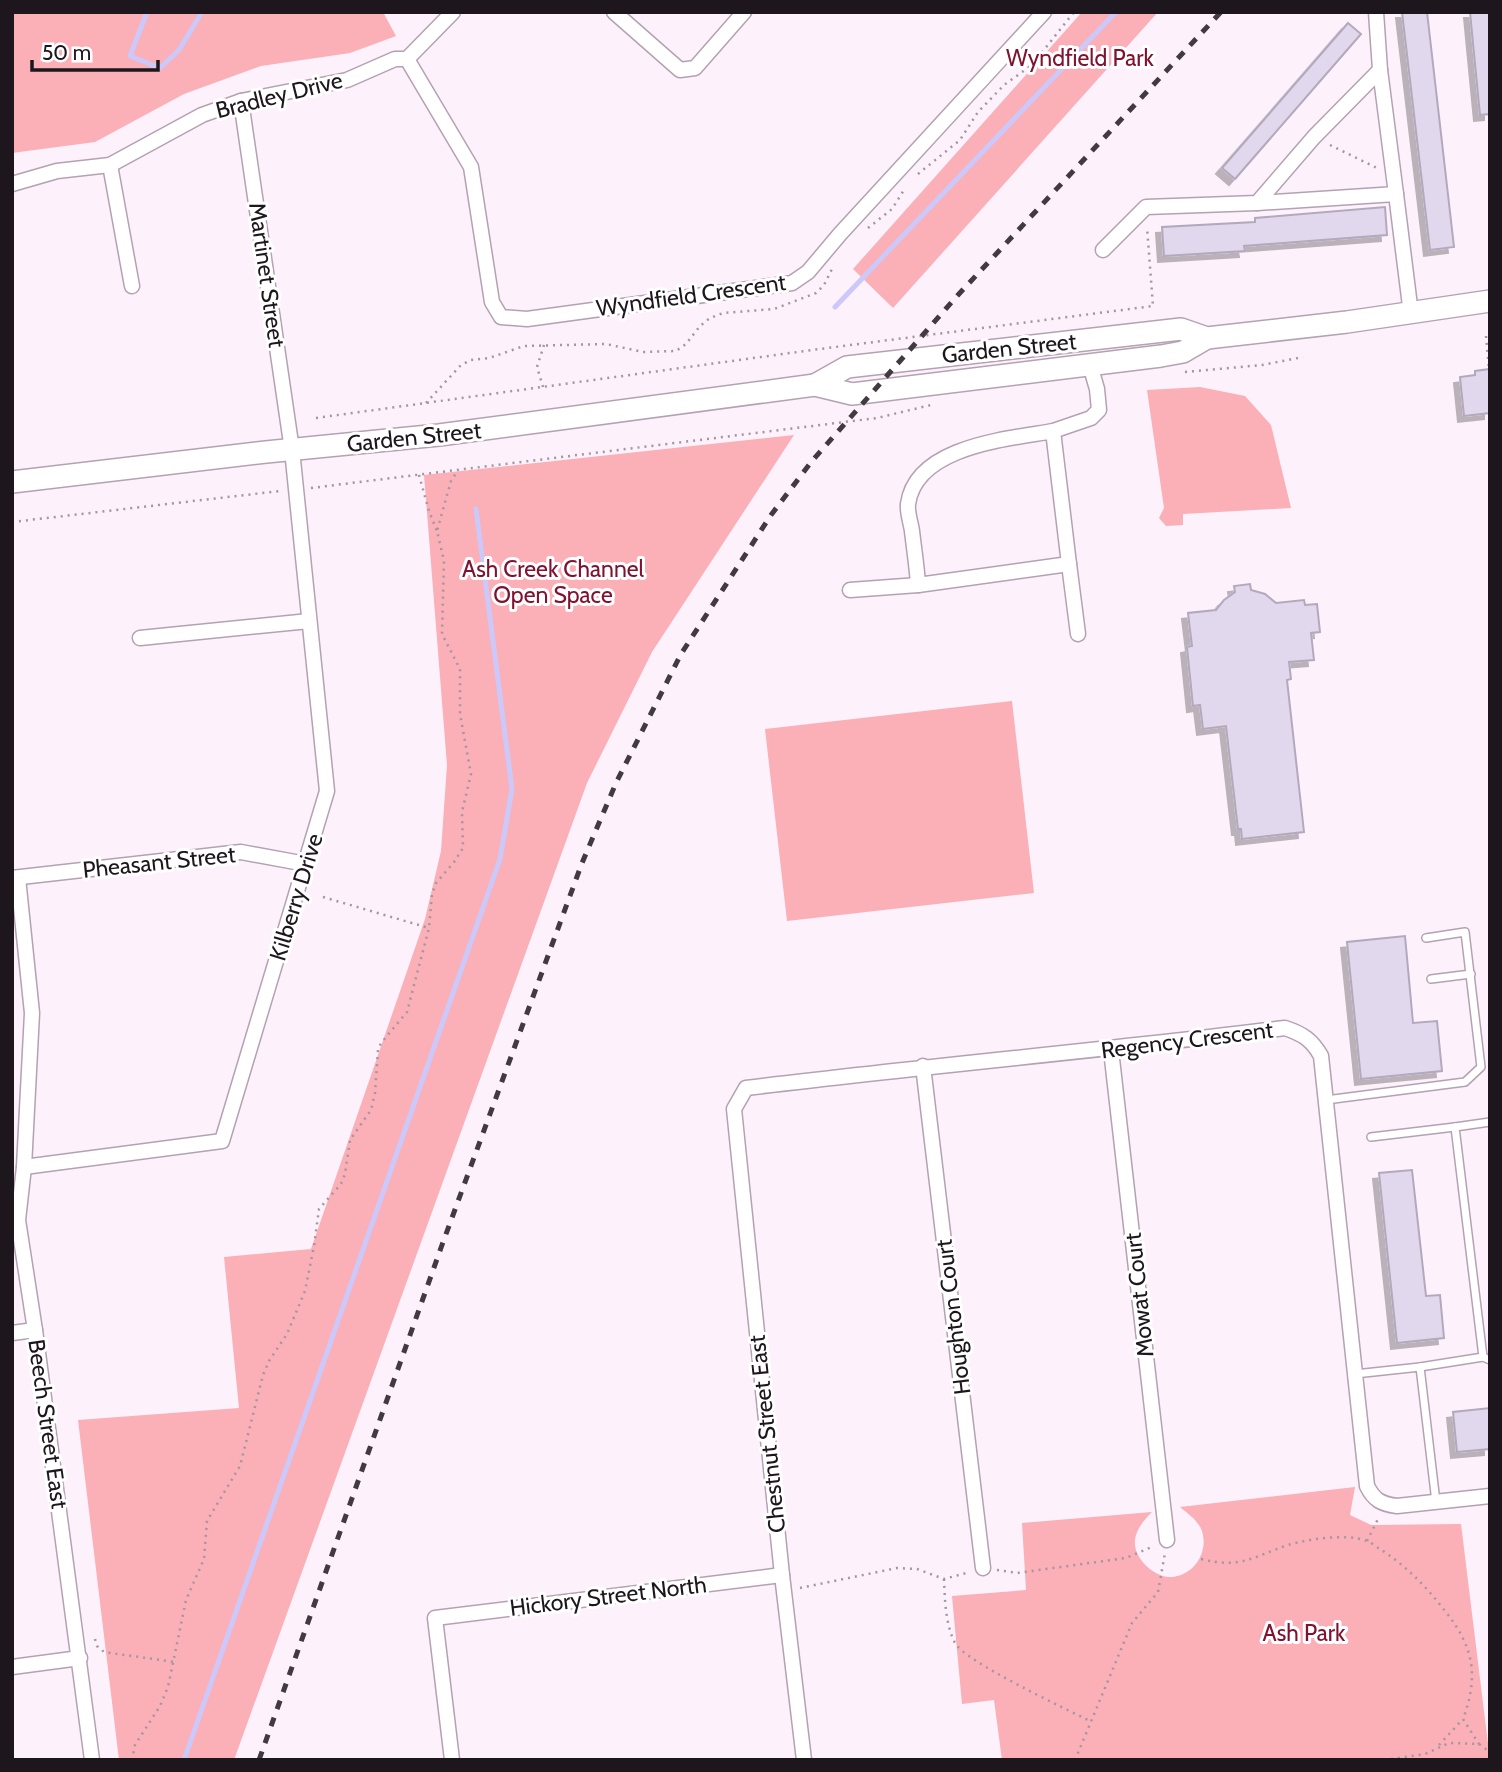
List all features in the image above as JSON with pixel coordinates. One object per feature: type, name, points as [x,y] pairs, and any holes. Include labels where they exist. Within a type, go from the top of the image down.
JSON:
[{"type":"street","points":[[407,59],[453,12]]},
{"type":"street","points":[[614,12],[680,70],[695,68],[744,12]]},
{"type":"street","name":"Wyndfield Crescent","points":[[407,59],[471,167],[492,302],[501,317],[527,319],[792,283],[808,272],[1044,12]]},
{"type":"street","points":[[1376,12],[1380,70],[1411,314]]},
{"type":"street","name":"Bradley Drive","points":[[12,184],[57,171],[110,165],[202,115],[241,101],[347,80],[395,59],[407,59]]},
{"type":"street","points":[[1257,203],[1314,137],[1380,70]]},
{"type":"street","name":"Martinet Street","points":[[241,101],[292,450]]},
{"type":"street","points":[[110,165],[132,286]]},
{"type":"street","points":[[1103,250],[1146,207],[1396,194]]},
{"type":"street","name":"Garden Street","points":[[12,482],[439,435],[815,385],[852,394],[1090,365],[1183,352],[1206,338],[1411,314],[1490,301]]},
{"type":"street","name":"Garden Street","points":[[815,385],[847,367],[1181,329],[1206,338]]},
{"type":"street","points":[[918,585],[908,506],[914,485],[953,453],[969,447],[1053,431],[1091,418],[1099,410],[1097,389],[1090,365],[1097,350],[1121,336]]},
{"type":"street","points":[[1053,431],[1078,634]]},
{"type":"street","name":"Kilberry Drive","points":[[24,1167],[222,1141],[327,791],[292,450]]},
{"type":"street","points":[[850,590],[918,585],[1069,564]]},
{"type":"street","points":[[139,638],[309,621]]},
{"type":"street","name":"Pheasant Street","points":[[15,878],[241,852],[306,864]]},
{"type":"street","name":"Beech Street East","points":[[15,878],[32,1013],[24,1167],[18,1220],[92,1760]]},
{"type":"street","name":"Regency Crescent","points":[[734,1108],[747,1088],[923,1066],[1111,1050],[1285,1028],[1300,1033],[1313,1042],[1321,1056],[1367,1486],[1373,1498],[1384,1504],[1396,1506],[1436,1502]]},
{"type":"street","name":"Mowat Court","points":[[1111,1050],[1167,1540]]},
{"type":"street","name":"Houghton Court","points":[[923,1066],[984,1568]]},
{"type":"street","name":"Chestnut Street East","points":[[734,1108],[782,1575],[804,1760]]},
{"type":"street","points":[[12,1333],[35,1330]]},
{"type":"street","points":[[1436,1502],[1490,1496]]},
{"type":"street","name":"Hickory Street North","points":[[452,1760],[435,1618],[782,1575]]},
{"type":"street","points":[[12,1667],[80,1658]]},
{"type":"lane","points":[[1426,938],[1465,932],[1481,1067]]},
{"type":"lane","points":[[1431,979],[1471,974]]},
{"type":"lane","points":[[1325,1101],[1465,1082],[1481,1067],[1490,1066]]},
{"type":"lane","points":[[1371,1137],[1490,1122]]},
{"type":"lane","points":[[1354,1374],[1486,1359],[1455,1127]]},
{"type":"lane","points":[[1420,1367],[1436,1502]]},
{"type":"path","points":[[914,178],[960,140],[978,112],[1004,85],[1032,65],[1074,12]]},
{"type":"path","points":[[1314,137],[1395,176]]},
{"type":"path","points":[[860,234],[892,209],[905,188]]},
{"type":"path","points":[[316,418],[1153,306],[1146,207]]},
{"type":"path","points":[[426,403],[461,365],[524,346],[606,344],[643,352],[676,351],[710,318],[723,313],[774,309],[816,293],[824,285],[835,263]]},
{"type":"path","points":[[1486,336],[1489,369]]},
{"type":"path","points":[[543,387],[537,367],[544,345]]},
{"type":"path","points":[[1185,372],[1262,365],[1303,358]]},
{"type":"path","points":[[12,522],[877,418],[939,403]]},
{"type":"path","points":[[437,531],[458,470]]},
{"type":"path","points":[[132,1760],[135,1745],[164,1698],[186,1600],[204,1559],[207,1521],[240,1466],[263,1375],[287,1334],[305,1291],[319,1209],[341,1184],[350,1140],[371,1110],[378,1050],[407,1012],[429,928],[432,894],[436,883],[463,848],[462,812],[471,774],[460,714],[460,669],[442,634],[444,561],[419,475]]},
{"type":"path","points":[[323,897],[429,928]]},
{"type":"path","points":[[1367,1541],[1379,1517]]},
{"type":"path","points":[[1201,1559],[1221,1564],[1253,1560],[1288,1545],[1331,1537],[1367,1541],[1401,1563],[1428,1588],[1461,1631],[1473,1668],[1469,1701],[1463,1719],[1442,1744],[1425,1754]]},
{"type":"path","points":[[1074,1760],[1132,1623],[1158,1592],[1167,1540]]},
{"type":"path","points":[[944,1579],[945,1611],[955,1645],[983,1666],[1090,1721]]},
{"type":"path","points":[[95,1639],[97,1646],[104,1652],[174,1662]]},
{"type":"path","points":[[1463,1719],[1479,1744],[1490,1752]]},
{"type":"path","points":[[1384,1760],[1425,1754],[1449,1743],[1479,1744]]},
{"type":"green space","points":[[12,12],[383,12],[396,36],[350,53],[261,66],[184,94],[95,142],[12,153]]},
{"type":"green space","name":"Wyndfield Park","points":[[1082,12],[1158,12],[893,308],[853,269]]},
{"type":"green space","points":[[1200,387],[1245,396],[1271,425],[1291,508],[1183,514],[1183,525],[1166,526],[1159,518],[1164,508],[1147,390]]},
{"type":"green space","name":"Ash Creek Channel Open Space","points":[[794,435],[652,652],[587,783],[234,1760],[119,1760],[78,1420],[239,1408],[224,1257],[311,1249],[425,919],[441,851],[447,765],[424,475]]},
{"type":"green space","points":[[1012,701],[1034,893],[787,921],[765,729]]},
{"type":"green space","name":"Ash Park","points":[[1355,1487],[1350,1515],[1371,1525],[1461,1524],[1490,1760],[1002,1760],[994,1700],[962,1704],[952,1596],[1026,1590],[1022,1523],[1152,1512],[1137,1532],[1135,1546],[1140,1559],[1150,1569],[1169,1577],[1178,1576],[1192,1568],[1203,1547],[1204,1539],[1200,1527],[1180,1507]]},
{"type":"building","points":[[1402,12],[1427,12],[1454,247],[1430,250]]},
{"type":"building","points":[[1470,12],[1490,12],[1490,114],[1480,115]]},
{"type":"building","points":[[1348,23],[1361,34],[1235,179],[1222,168]]},
{"type":"building","points":[[1385,207],[1387,235],[1244,246],[1245,251],[1164,256],[1162,227],[1255,222],[1255,218]]},
{"type":"building","points":[[1490,369],[1490,413],[1464,416],[1460,377]]},
{"type":"building","points":[[1250,584],[1251,590],[1265,594],[1276,603],[1304,600],[1305,605],[1317,604],[1320,632],[1311,633],[1314,660],[1289,662],[1291,679],[1287,680],[1304,832],[1242,839],[1241,829],[1238,829],[1226,726],[1203,729],[1200,705],[1193,706],[1187,647],[1192,646],[1188,613],[1216,610],[1235,592],[1234,586]]},
{"type":"building","points":[[1405,936],[1413,1023],[1437,1021],[1442,1071],[1361,1079],[1347,942]]},
{"type":"building","points":[[1412,1170],[1426,1296],[1440,1295],[1444,1338],[1397,1343],[1379,1173]]},
{"type":"building","points":[[1490,1408],[1490,1449],[1457,1452],[1453,1412]]},
{"type":"waterway","points":[[147,12],[130,56],[160,68],[179,50],[202,12]]},
{"type":"waterway","points":[[835,307],[1116,12]]},
{"type":"waterway","points":[[184,1760],[500,859],[512,789],[476,509]]},
{"type":"railway","points":[[259,1760],[442,1245],[582,863],[616,783],[681,654],[771,515],[812,461],[958,295],[1221,12]]}]
